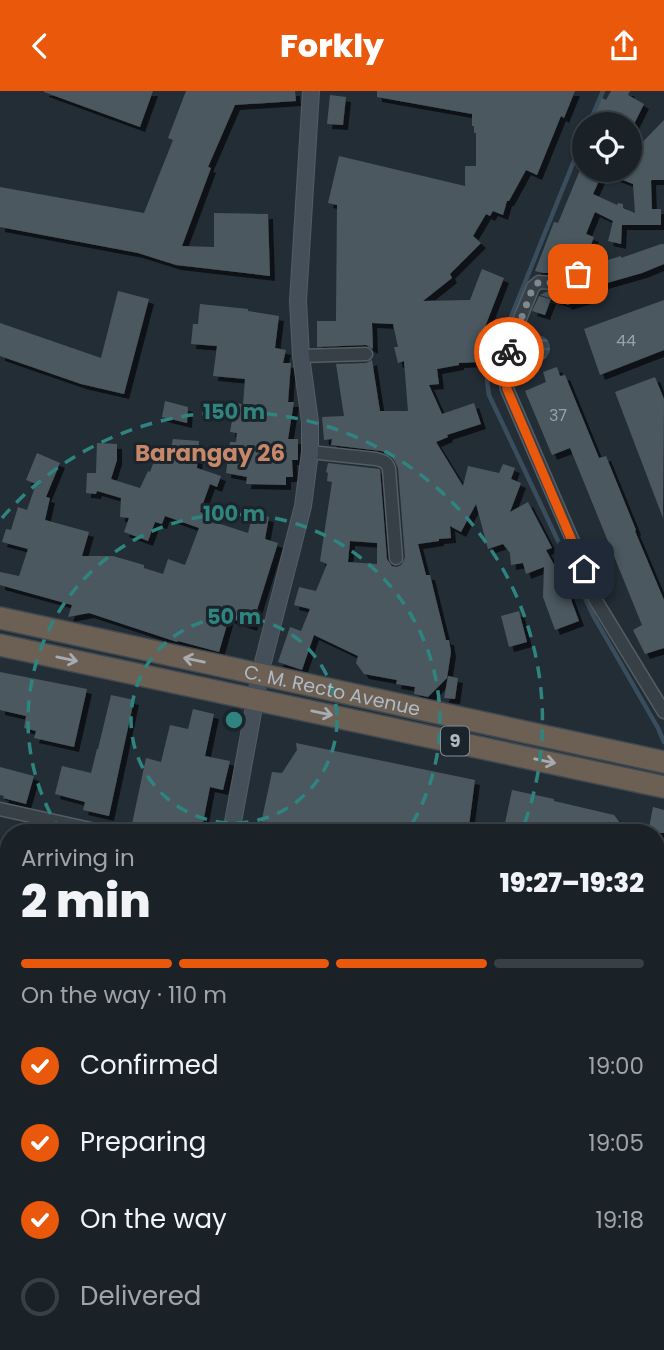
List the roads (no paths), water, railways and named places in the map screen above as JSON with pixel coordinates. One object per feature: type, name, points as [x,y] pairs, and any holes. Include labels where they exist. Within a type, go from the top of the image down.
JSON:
[{"type":"highway","name":"C. M. Recto Avenue","points":[[0,618],[656,761]]},
{"type":"highway","name":"C. M. Recto Avenue","points":[[0,645],[659,785]]},
{"type":"street","points":[[233,824],[260,674],[303,506],[310,452],[310,422],[301,356],[298,301],[311,91]]},
{"type":"street","points":[[578,274],[556,283],[539,282],[533,287],[507,357],[507,389],[595,599],[664,712]]},
{"type":"street","points":[[301,356],[366,354]]},
{"type":"street","points":[[310,452],[376,459],[388,464],[396,558]]},
{"type":"street","points":[[0,809],[68,824]]},
{"type":"water","points":[[537,335],[546,339],[550,348],[546,357],[537,361],[528,357],[524,348],[528,339]]},
{"type":"waterway","points":[[594,112],[603,91]]},
{"type":"waterway","points":[[572,166],[489,368],[489,395],[594,617],[664,742]]},
{"type":"district","name":"Barangay 26","points":[[210,453]]}]
